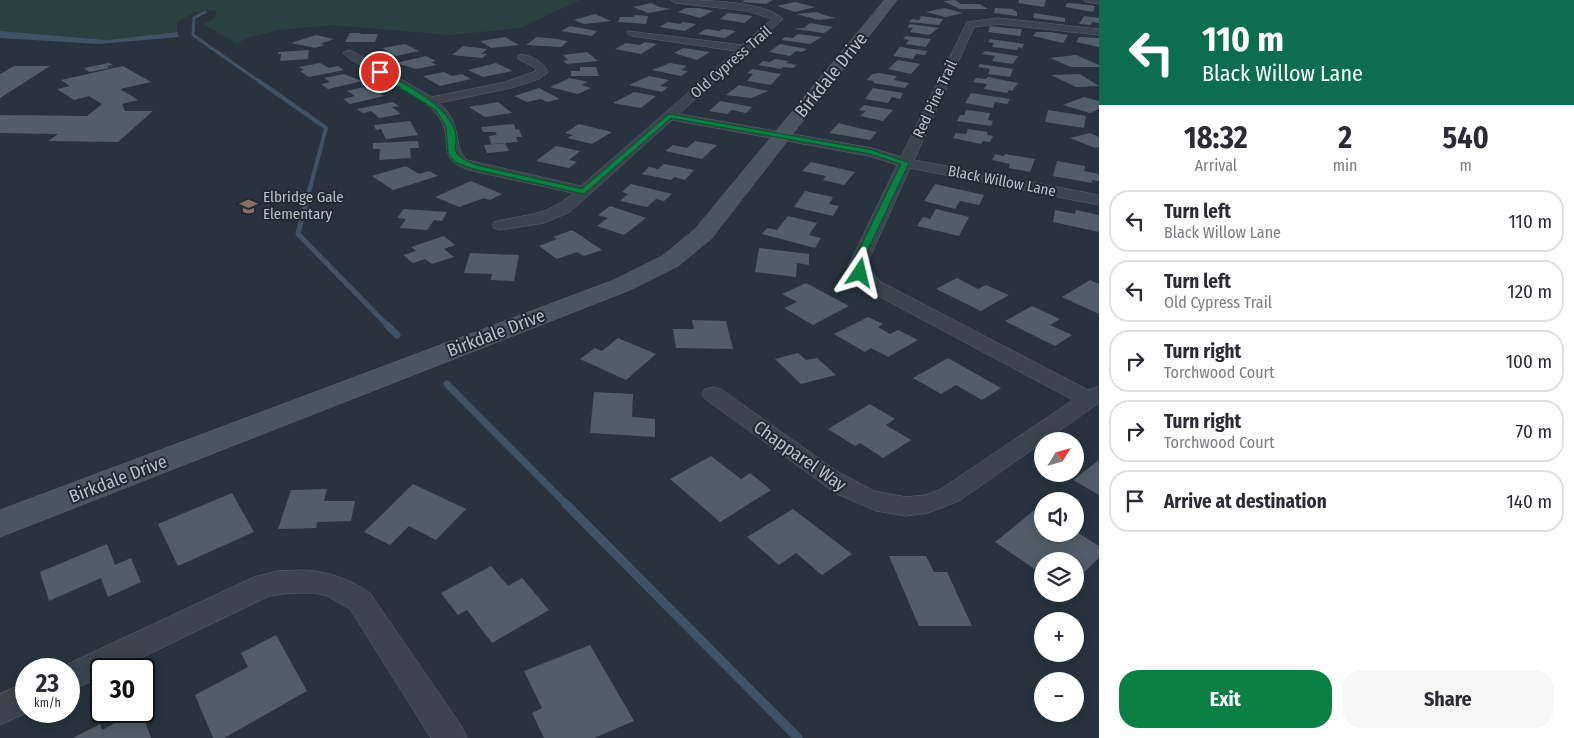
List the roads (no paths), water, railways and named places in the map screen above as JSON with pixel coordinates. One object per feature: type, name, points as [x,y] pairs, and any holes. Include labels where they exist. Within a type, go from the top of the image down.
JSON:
[{"type":"street","name":"Old Cypress Trail","points":[[500,224],[523,223],[549,217],[564,209],[777,21],[778,17],[760,11],[676,0]]},
{"type":"street","name":"Birkdale Drive","points":[[0,524],[622,285],[653,271],[684,250],[703,234],[891,0]]},
{"type":"street","points":[[1089,0],[1099,1]]},
{"type":"street","name":"Red Pine Trail","points":[[1094,395],[874,286],[860,273],[858,260],[970,24],[998,21],[1099,32]]},
{"type":"street","points":[[632,33],[745,49]]},
{"type":"street","points":[[348,53],[428,101],[444,115],[450,126],[452,153],[458,161],[474,167],[584,192]]},
{"type":"street","points":[[428,101],[525,81],[541,74],[540,66],[522,57]]},
{"type":"street","name":"Black Willow Lane","points":[[666,119],[778,140],[891,166],[905,163],[1099,200]]},
{"type":"street","name":"Chapparel Way","points":[[713,394],[844,489],[882,503],[902,506],[921,505],[938,501],[950,495],[1094,395]]},
{"type":"street","points":[[80,672],[264,585],[287,581],[321,582],[346,591],[360,601],[450,738]]},
{"type":"street","points":[[0,710],[15,703]]},
{"type":"water","points":[[0,31],[107,40],[177,32],[179,37],[99,44],[0,38]]},
{"type":"waterway","points":[[205,12],[194,18],[193,35],[260,82]]},
{"type":"waterway","points":[[259,81],[326,128],[310,188]]},
{"type":"waterway","points":[[310,187],[298,234],[388,326]]},
{"type":"waterway","points":[[388,326],[397,335]]},
{"type":"waterway","points":[[447,384],[567,505]]},
{"type":"waterway","points":[[566,504],[798,738]]},
{"type":"place","name":"Elbridge Gale Elementary","points":[[249,206]]}]
